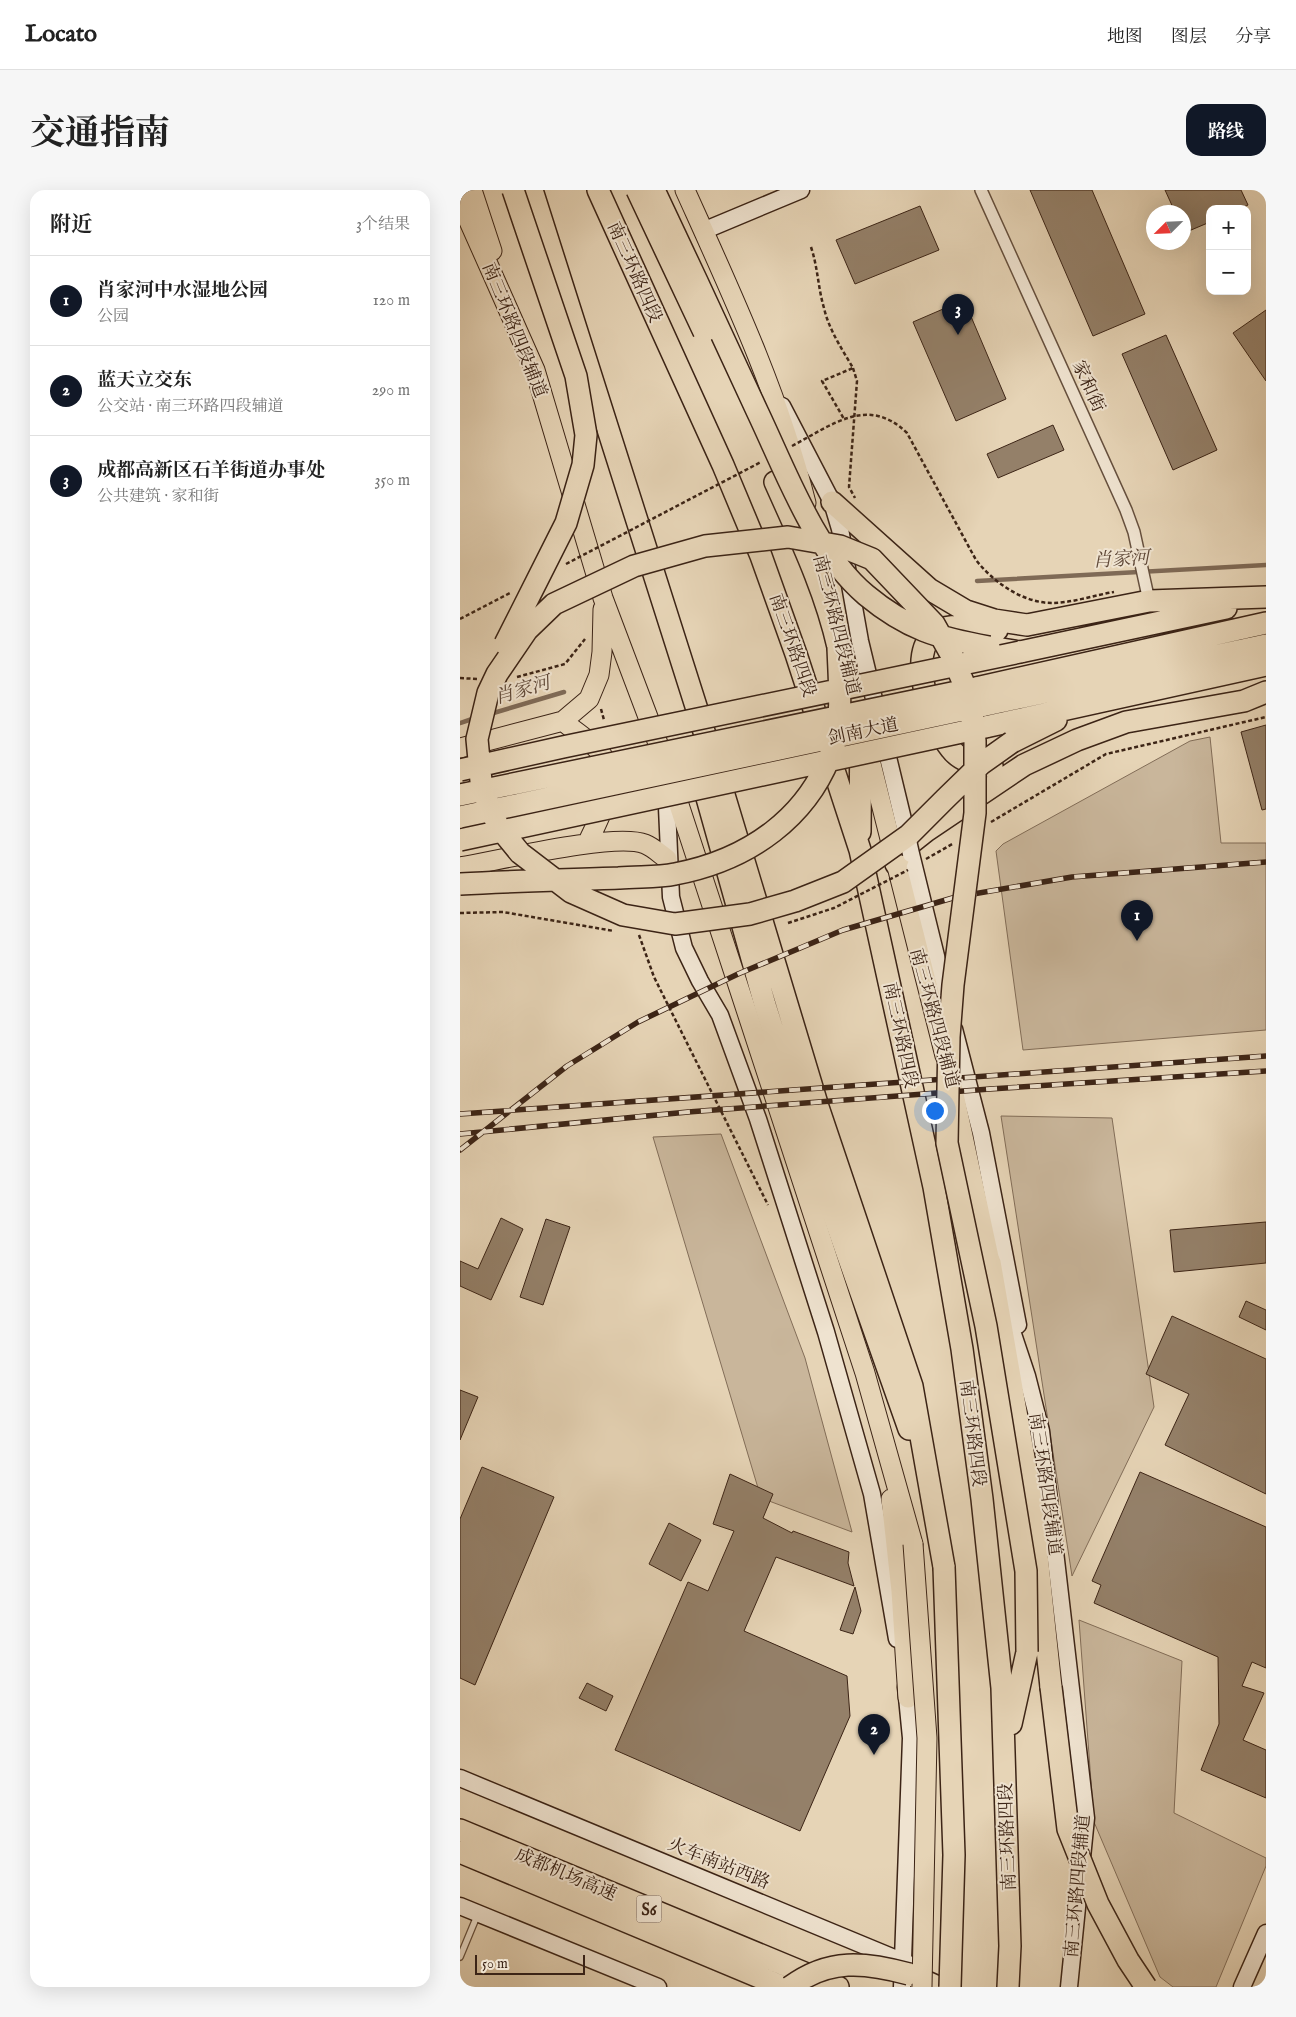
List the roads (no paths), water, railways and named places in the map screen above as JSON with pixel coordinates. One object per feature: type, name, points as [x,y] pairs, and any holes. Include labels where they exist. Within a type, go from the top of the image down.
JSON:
[{"type":"highway","points":[[513,190],[576,376],[586,435],[583,466],[566,523],[483,686],[477,739],[481,781],[498,826],[520,853],[571,892],[624,915],[675,924],[750,914],[795,902],[844,882],[909,835],[982,764],[1012,742],[1052,721],[1103,702]]},
{"type":"highway","points":[[532,190],[669,620],[818,1107],[912,1386],[944,1567],[954,1855],[950,1987]]},
{"type":"highway","name":"南三环路四段","points":[[598,190],[723,464],[761,556],[796,654],[860,850],[934,1187],[962,1350],[1009,1692],[1005,1759],[1010,1946],[1008,1987]]},
{"type":"highway","points":[[460,884],[674,874],[721,860],[758,844],[788,821],[819,779],[834,744],[840,705],[838,647],[828,607],[817,576],[772,474],[637,190]]},
{"type":"highway","points":[[654,190],[794,488],[816,532],[834,561],[865,594],[900,620],[945,639],[1020,652]]},
{"type":"highway","points":[[832,502],[929,589],[966,611],[994,620],[1027,625]]},
{"type":"highway","points":[[483,686],[497,674],[527,630],[554,604],[634,566],[705,546],[788,537],[840,546],[872,559],[934,624],[952,656],[970,698],[975,741],[975,813],[953,985],[949,1037],[946,1143],[986,1326],[1026,1571],[1027,1652],[1009,1692]]},
{"type":"highway","points":[[1044,756],[1013,765],[986,767],[965,760],[951,750],[937,726],[920,668],[922,651],[936,631],[947,628],[978,627],[998,630],[1027,625],[1147,591],[1266,599]]},
{"type":"highway","points":[[460,770],[563,746],[1020,652],[1266,599]]},
{"type":"highway","name":"剑南大道","points":[[460,818],[978,697],[1266,623]]},
{"type":"highway","name":"剑南大道","points":[[460,796],[978,697],[1266,645]]},
{"type":"highway","points":[[460,840],[1103,702],[1266,665]]},
{"type":"highway","points":[[904,859],[902,850],[926,831],[1024,766],[1077,740],[1126,722],[1244,702],[1266,692]]},
{"type":"highway","points":[[860,850],[861,721]]},
{"type":"highway","points":[[990,1262],[1031,1498],[1068,1829],[1087,1882],[1107,1923],[1146,1987]]},
{"type":"highway","name":"成都机场高速","points":[[460,1830],[838,1987]]},
{"type":"highway","name":"成都机场高速","points":[[460,1852],[783,1987]]},
{"type":"highway","points":[[790,1987],[820,1969],[877,1965],[910,1974],[938,1987]]},
{"type":"main road","points":[[472,190],[484,224],[507,306]]},
{"type":"main road","points":[[703,231],[801,190]]},
{"type":"main road","name":"南三环路四段辅道","points":[[686,195],[767,379],[796,462],[861,721],[904,859],[990,1262],[1027,1376],[1041,1431],[1086,1818],[1069,1987]]},
{"type":"main road","name":"南三环路四段辅道","points":[[460,201],[534,370],[603,598],[665,762],[865,1373]]},
{"type":"main road","points":[[767,379],[813,461],[832,502],[840,529],[860,641],[907,836],[904,859],[981,1132],[1027,1376]]},
{"type":"main road","points":[[460,748],[563,722],[589,698],[599,675],[602,652],[603,598]]},
{"type":"main road","points":[[563,722],[602,755],[609,770],[608,797],[587,844]]},
{"type":"main road","points":[[665,762],[671,896],[684,948],[723,1024],[758,1119],[829,1341],[872,1494],[908,1698]]},
{"type":"main road","points":[[460,867],[587,844],[626,842],[644,844],[668,858]]},
{"type":"main road","points":[[865,1373],[892,1463],[913,1544],[927,1738],[922,1987]]},
{"type":"main road","points":[[865,1373],[892,1501],[911,1738],[902,1987]]},
{"type":"main road","name":"火车南站西路","points":[[460,1778],[962,1987]]},
{"type":"main road","points":[[460,1906],[658,1987]]},
{"type":"main road","points":[[1242,1987],[1266,1933]]},
{"type":"street","name":"家和街","points":[[981,190],[1126,510],[1134,532],[1147,591]]},
{"type":"lane","points":[[460,1957],[478,1914]]},
{"type":"waterway","name":"肖家河","points":[[977,581],[1266,565]]},
{"type":"waterway","name":"肖家河","points":[[490,714],[564,692]]},
{"type":"waterway","name":"肖家河","points":[[460,723],[475,718]]},
{"type":"railway","points":[[460,1150],[567,1066],[638,1022],[738,974],[843,930],[956,897],[1072,877],[1266,862]]},
{"type":"railway","points":[[460,1114],[1266,1056]]},
{"type":"railway","points":[[460,1134],[688,1112],[990,1089],[1266,1071]]},
{"type":"place","name":"成都高新区石羊街道办事处","points":[[958,335]]},
{"type":"place","name":"肖家河中水湿地公园","points":[[1137,941]]},
{"type":"place","name":"蓝天立交东","points":[[874,1755]]}]
